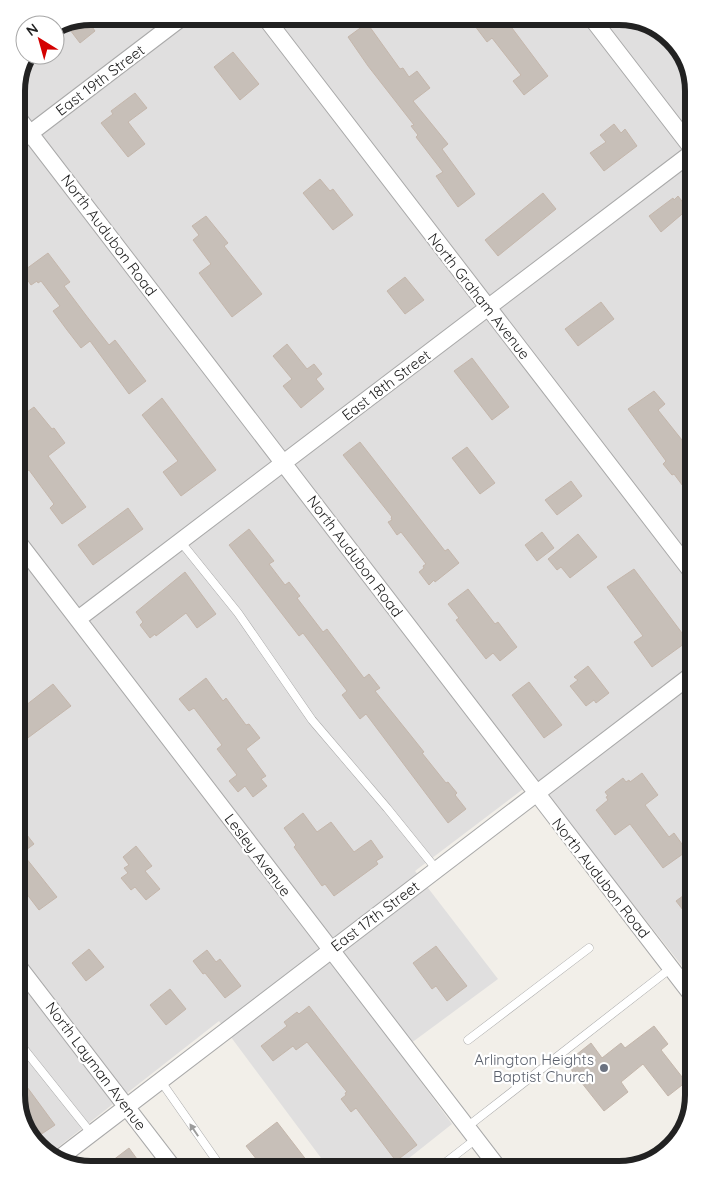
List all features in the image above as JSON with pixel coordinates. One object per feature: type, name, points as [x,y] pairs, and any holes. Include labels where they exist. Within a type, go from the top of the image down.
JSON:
[{"type":"street","name":"East 19th Street","points":[[25,137],[172,25]]},
{"type":"street","name":"North Graham Avenue","points":[[271,25],[685,564]]},
{"type":"street","points":[[597,25],[685,139]]},
{"type":"street","name":"North Audubon Road","points":[[25,127],[685,986]]},
{"type":"street","name":"East 18th Street","points":[[78,619],[685,158]]},
{"type":"street","name":"Lesley Avenue","points":[[25,551],[493,1161]]},
{"type":"street","name":"East 17th Street","points":[[64,1155],[685,680]]},
{"type":"street","name":"North Layman Avenue","points":[[25,975],[168,1161]]},
{"type":"lane","points":[[180,541],[238,613],[312,720],[387,808],[436,870]]},
{"type":"lane","points":[[468,1040],[588,948]]},
{"type":"lane","points":[[445,1161],[471,1133],[671,968]]},
{"type":"lane","points":[[25,1050],[91,1134]]},
{"type":"lane","points":[[160,1080],[216,1161]]},
{"type":"shaded area","points":[[91,25],[623,25],[648,32],[663,41],[674,54],[684,78],[685,970],[535,780],[415,871],[498,979],[399,1052],[452,1124],[405,1161],[323,1161],[219,1021],[54,1150],[36,1132],[26,1108],[25,87],[31,65],[65,65],[65,31]]},
{"type":"building","points":[[91,25],[95,31],[80,43],[69,29]]},
{"type":"building","points":[[364,25],[368,25],[400,69],[403,68],[409,77],[417,71],[430,88],[413,101],[448,144],[442,149],[475,194],[458,207],[436,176],[443,172],[416,137],[418,135],[411,126],[414,125],[348,37]]},
{"type":"building","points":[[510,25],[548,76],[524,95],[513,81],[521,75],[492,38],[487,42],[475,26]]},
{"type":"building","points":[[233,52],[259,84],[240,100],[214,67]]},
{"type":"building","points":[[135,93],[147,108],[128,122],[145,144],[128,157],[101,123],[113,114],[111,111]]},
{"type":"building","points":[[614,124],[621,133],[625,129],[637,146],[604,171],[590,153],[606,142],[600,135]]},
{"type":"building","points":[[320,179],[330,191],[333,189],[353,215],[333,230],[303,193]]},
{"type":"building","points":[[543,193],[556,209],[498,256],[485,240]]},
{"type":"building","points":[[678,196],[685,205],[685,212],[661,232],[649,216],[673,198],[674,200]]},
{"type":"building","points":[[206,216],[228,243],[224,246],[262,294],[232,317],[199,273],[211,264],[193,240],[199,235],[192,226]]},
{"type":"building","points":[[48,253],[70,282],[64,286],[85,314],[109,345],[115,340],[146,381],[129,394],[90,341],[81,348],[53,311],[60,306],[41,281],[31,285],[25,276],[25,270]]},
{"type":"building","points":[[405,277],[424,300],[405,314],[387,291]]},
{"type":"building","points":[[601,302],[614,319],[578,346],[565,329]]},
{"type":"building","points":[[287,344],[307,369],[314,364],[322,374],[316,379],[324,389],[301,408],[283,386],[292,379],[273,356]]},
{"type":"building","points":[[472,358],[509,407],[492,420],[454,371]]},
{"type":"building","points":[[654,391],[665,404],[658,410],[685,444],[685,489],[674,474],[672,475],[663,464],[666,461],[628,409]]},
{"type":"building","points":[[162,398],[216,470],[181,496],[163,472],[178,461],[142,415]]},
{"type":"building","points":[[34,407],[65,443],[48,456],[86,507],[62,524],[50,508],[54,504],[29,470],[25,473],[25,414]]},
{"type":"building","points":[[360,442],[445,551],[448,549],[459,563],[435,582],[434,580],[429,585],[419,572],[426,564],[401,532],[397,535],[388,522],[392,520],[392,517],[343,455]]},
{"type":"building","points":[[467,447],[495,483],[480,494],[452,458]]},
{"type":"building","points":[[571,481],[582,496],[557,515],[545,500]]},
{"type":"building","points":[[128,508],[143,529],[93,565],[78,545]]},
{"type":"building","points":[[249,529],[274,561],[269,564],[285,585],[289,582],[300,596],[297,598],[323,632],[327,629],[364,678],[369,674],[380,688],[375,691],[424,752],[422,753],[446,783],[448,782],[457,793],[455,795],[466,809],[448,823],[366,714],[360,719],[342,695],[347,691],[303,633],[299,636],[229,545]]},
{"type":"building","points":[[542,532],[554,548],[537,561],[525,545]]},
{"type":"building","points":[[578,534],[597,557],[570,578],[561,567],[557,570],[548,559]]},
{"type":"building","points":[[634,569],[685,637],[685,643],[652,667],[634,642],[643,636],[607,587]]},
{"type":"building","points":[[185,572],[216,614],[197,628],[186,613],[156,636],[155,634],[150,638],[140,625],[143,622],[136,612]]},
{"type":"building","points":[[468,589],[495,624],[498,622],[517,647],[500,661],[493,653],[486,659],[456,620],[459,618],[448,604]]},
{"type":"building","points":[[588,666],[609,693],[596,703],[594,700],[586,706],[570,686],[578,680],[574,677]]},
{"type":"building","points":[[206,678],[223,701],[226,698],[246,725],[249,724],[260,738],[246,749],[266,776],[261,779],[267,786],[253,797],[245,786],[238,792],[229,781],[237,775],[217,749],[222,745],[194,708],[189,711],[179,699]]},
{"type":"building","points":[[529,682],[562,725],[544,738],[512,695]]},
{"type":"building","points":[[53,684],[71,706],[25,740],[25,706]]},
{"type":"building","points":[[642,773],[658,795],[645,805],[669,837],[674,833],[685,848],[685,852],[663,868],[630,824],[615,835],[596,810],[608,800],[605,792],[623,778],[626,782],[629,780],[630,782]]},
{"type":"building","points":[[303,813],[317,832],[331,822],[354,852],[371,840],[383,857],[376,861],[378,864],[334,896],[325,884],[322,886],[294,847],[296,845],[284,828]]},
{"type":"building","points":[[25,832],[34,844],[25,851]]},
{"type":"building","points":[[136,846],[152,866],[145,871],[160,889],[146,900],[135,887],[131,890],[121,878],[128,873],[124,868],[129,865],[123,857]]},
{"type":"building","points":[[25,857],[57,897],[39,910],[25,892]]},
{"type":"building","points":[[685,894],[685,912],[676,901]]},
{"type":"building","points":[[436,946],[467,986],[447,1001],[436,986],[432,989],[413,963]]},
{"type":"building","points":[[89,949],[104,967],[86,981],[72,963]]},
{"type":"building","points":[[207,950],[216,962],[220,959],[241,986],[225,998],[193,961]]},
{"type":"building","points":[[170,989],[186,1009],[166,1025],[150,1005]]},
{"type":"building","points":[[309,1006],[417,1145],[396,1161],[356,1108],[351,1112],[341,1099],[347,1092],[307,1042],[296,1050],[293,1046],[273,1061],[261,1046],[287,1026],[284,1022]]},
{"type":"building","name":"Arlington Heights Baptist Church","points":[[654,1026],[668,1044],[661,1050],[685,1083],[668,1096],[643,1064],[621,1082],[628,1092],[604,1111],[566,1063],[591,1043],[602,1058],[621,1043],[625,1048]]},
{"type":"building","points":[[25,1084],[55,1125],[39,1136],[26,1108]]},
{"type":"building","points":[[277,1122],[307,1161],[258,1161],[246,1146]]},
{"type":"building","points":[[129,1148],[138,1161],[112,1161]]},
{"type":"place","name":"Arlington Heights Baptist Church","points":[[604,1068]]}]
